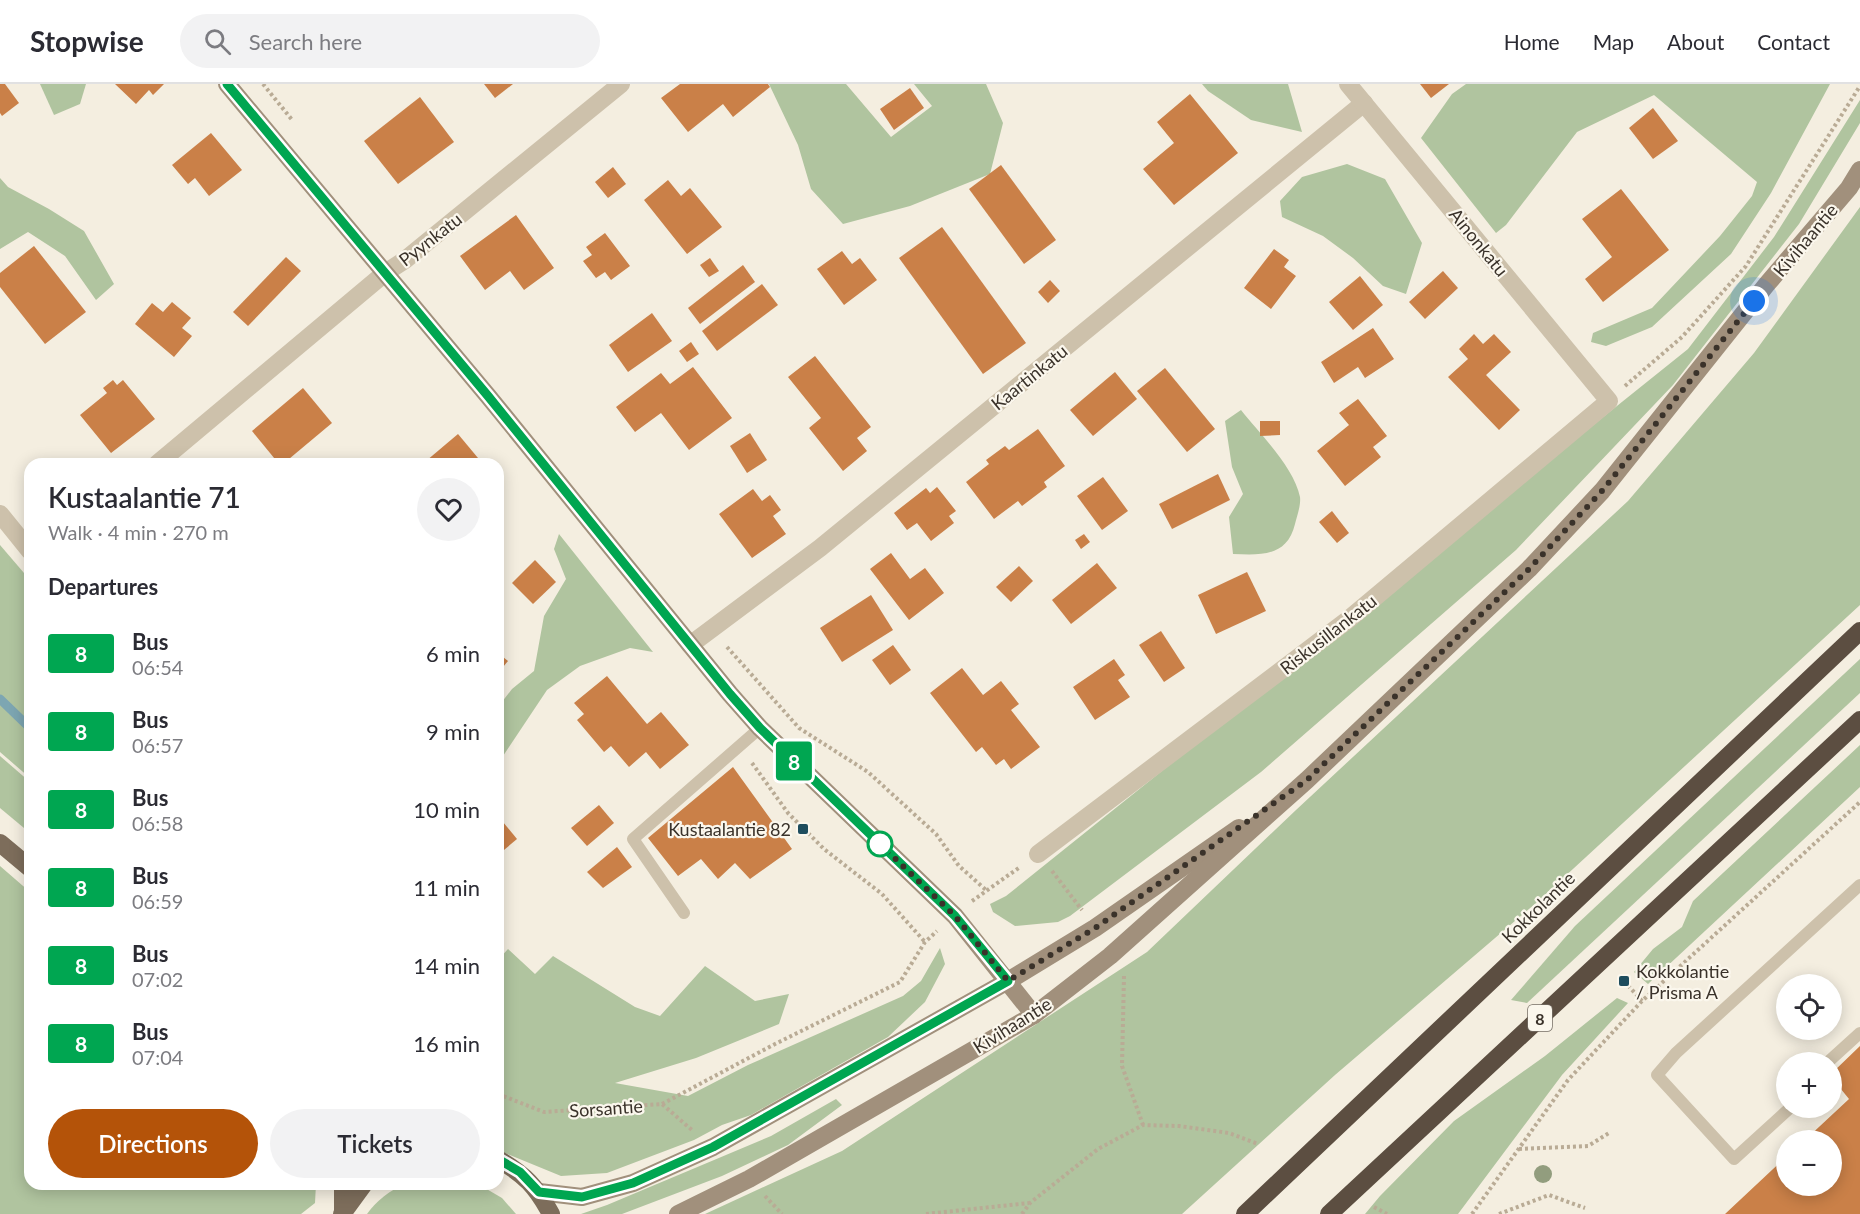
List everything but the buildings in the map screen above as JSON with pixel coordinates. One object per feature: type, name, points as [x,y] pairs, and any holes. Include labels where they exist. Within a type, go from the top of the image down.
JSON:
[{"type":"highway","name":"Kokkolantie","points":[[1245,1214],[1860,631]]},
{"type":"highway","name":"8","points":[[1329,1214],[1860,720]]},
{"type":"main road","points":[[227,84],[488,396],[760,728],[955,916],[1034,1015]]},
{"type":"main road","name":"Kivihaantie","points":[[678,1214],[749,1179],[1034,1015],[1110,956],[1307,780],[1529,569],[1602,491],[1767,284],[1849,188],[1860,170]]},
{"type":"main road","name":"Kivihaantie","points":[[539,1192],[582,1197],[633,1183],[713,1147],[1008,981],[1095,928],[1307,780]]},
{"type":"main road","points":[[0,843],[24,863]]},
{"type":"main road","points":[[504,1163],[520,1172],[539,1192],[551,1214]]},
{"type":"main road","points":[[343,1190],[343,1212]]},
{"type":"main road","points":[[343,1212],[360,1190]]},
{"type":"street","name":"Pyynkatu","points":[[163,458],[385,273],[405,260],[621,84]]},
{"type":"street","name":"Ainonkatu","points":[[1348,84],[1609,401]]},
{"type":"street","name":"Kaartinkatu","points":[[690,645],[820,548],[1364,104]]},
{"type":"street","name":"Riskusillankatu","points":[[1038,855],[1349,619],[1609,401]]},
{"type":"street","points":[[0,514],[24,543]]},
{"type":"lane","points":[[684,913],[633,839],[760,728]]},
{"type":"lane","points":[[1779,1118],[1734,1159],[1657,1075],[1676,1053],[1860,885]]},
{"type":"lane","points":[[1839,1052],[1860,1033]]},
{"type":"path","points":[[263,84],[296,125]]},
{"type":"path","points":[[1609,401],[1682,337],[1746,266],[1860,86]]},
{"type":"path","points":[[712,629],[799,728],[868,772],[936,834],[959,866],[986,890]]},
{"type":"path","points":[[1472,1214],[1568,1080],[1642,1001],[1860,802]]},
{"type":"path","points":[[662,1104],[775,1044],[900,982],[925,942],[986,890],[1038,855]]},
{"type":"path","points":[[1624,981],[1642,1001]]},
{"type":"path","name":"Sorsantie","points":[[504,1096],[544,1112],[662,1104],[713,1147]]},
{"type":"path","points":[[1022,1214],[1030,1203],[1098,1149],[1143,1125],[1179,1126],[1229,1133],[1258,1144]]},
{"type":"path","points":[[1519,1149],[1588,1146],[1609,1133]]},
{"type":"path","points":[[749,1179],[782,1214]]},
{"type":"path","points":[[1499,1214],[1549,1195],[1585,1208]]},
{"type":"path","points":[[926,1214],[1030,1203]]},
{"type":"path","points":[[1374,1207],[1387,1214]]},
{"type":"green space","points":[[40,84],[86,84],[80,104],[54,115]]},
{"type":"green space","points":[[769,84],[846,84],[891,137],[932,106],[914,84],[986,84],[1003,123],[990,174],[910,206],[843,224],[811,189],[798,145]]},
{"type":"green space","points":[[1202,84],[1288,84],[1302,132],[1251,120],[1208,91]]},
{"type":"green space","points":[[1466,84],[1830,84],[1771,193],[1731,254],[1652,327],[1606,346],[1591,342],[1593,333],[1652,308],[1720,236],[1752,196],[1757,182],[1654,95],[1577,132],[1506,225],[1496,233],[1421,138],[1452,94]]},
{"type":"green space","points":[[1860,100],[1860,123],[1799,224],[1673,385],[1516,550],[1261,772],[1070,916],[1058,922],[1015,926],[993,912],[990,904],[1006,896],[1688,349],[1774,237]]},
{"type":"green space","points":[[1347,164],[1385,179],[1422,243],[1406,294],[1383,286],[1353,258],[1323,236],[1282,217],[1280,201],[1302,177]]},
{"type":"green space","points":[[0,178],[8,187],[84,231],[114,284],[96,300],[65,256],[28,232],[0,249]]},
{"type":"green space","points":[[1860,207],[1860,605],[1536,903],[1335,1075],[1182,1214],[705,1214],[842,1151],[1147,952],[1628,501],[1754,353]]},
{"type":"green space","points":[[1241,410],[1284,463],[1297,486],[1300,497],[1295,524],[1286,543],[1272,552],[1263,554],[1233,554],[1229,517],[1243,494],[1232,467],[1225,421]]},
{"type":"green space","points":[[559,534],[653,652],[630,648],[580,666],[547,690],[504,754],[504,699],[512,689],[534,671],[544,616],[566,579],[554,549]]},
{"type":"green space","points":[[0,545],[24,573],[24,773],[0,752]]},
{"type":"green space","points":[[1860,659],[1860,693],[1527,1003],[1511,1000],[1575,926]]},
{"type":"green space","points":[[1860,745],[1860,787],[1648,984],[1634,972],[1653,949],[1682,927],[1693,901]]},
{"type":"green space","points":[[0,756],[24,777],[24,828],[0,808]]},
{"type":"green space","points":[[0,866],[24,887],[24,1190],[316,1190],[315,1203],[301,1214],[0,1214]]},
{"type":"green space","points":[[940,948],[945,964],[925,1002],[888,1037],[751,1115],[722,1125],[694,1140],[607,1173],[561,1176],[504,1152],[504,953],[508,949],[535,974],[553,956],[635,1007],[660,1016],[705,966],[755,1001],[789,994],[779,1024],[696,1058],[615,1083],[688,1096],[748,1065],[903,996],[921,981]]},
{"type":"green space","points":[[1617,998],[1628,1003],[1562,1075],[1458,1214],[1365,1214],[1454,1121],[1545,1056]]},
{"type":"green space","points":[[836,1099],[842,1105],[788,1145],[722,1176],[622,1214],[581,1214],[771,1136]]},
{"type":"green space","points":[[393,1190],[488,1190],[502,1198],[516,1214],[367,1214]]},
{"type":"waterway","points":[[0,699],[24,722]]},
{"type":"bus line","name":"8","points":[[227,84],[488,396],[730,694],[760,728],[955,916],[1008,981],[713,1147],[633,1183],[582,1197],[539,1192],[520,1172],[504,1163]]},
{"type":"place","name":"Kustaalantie 82","points":[[803,829]]},
{"type":"place","name":"Kokkolantie / Prisma A","points":[[1624,981]]},
{"type":"route","points":[[880,844],[955,916],[1008,981],[1095,928],[1307,780],[1529,569],[1602,491],[1754,301]]}]
